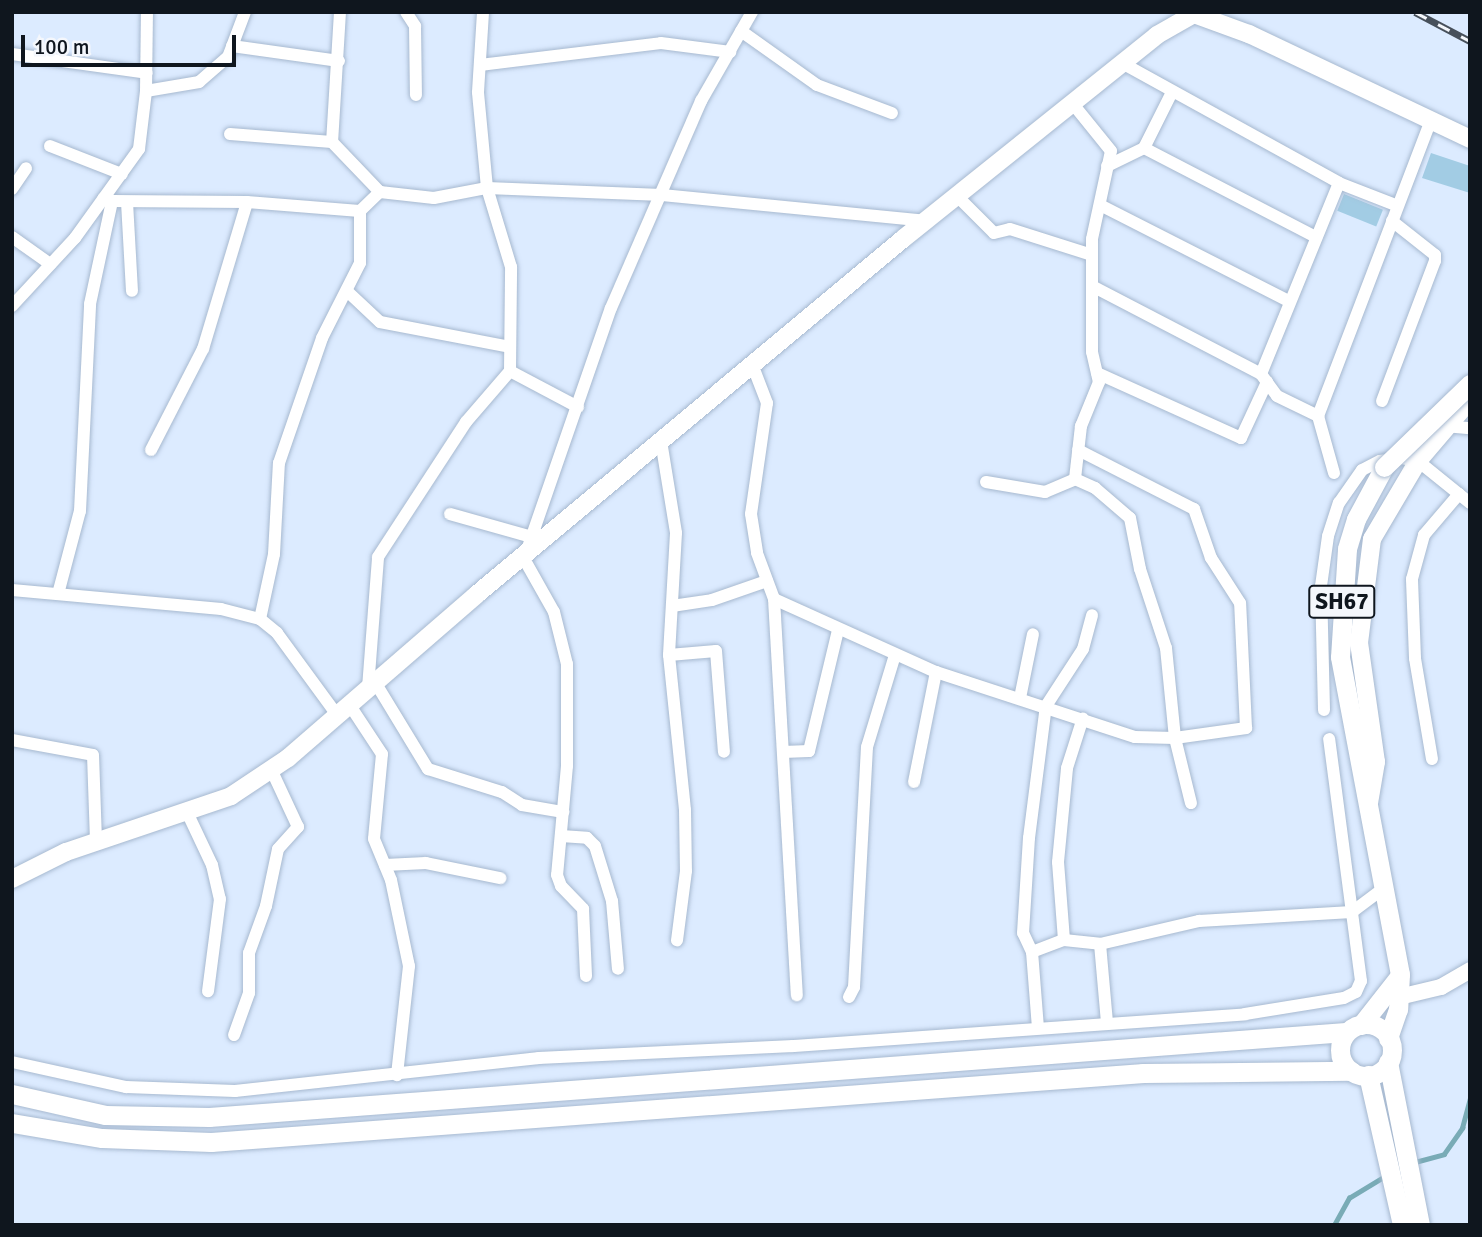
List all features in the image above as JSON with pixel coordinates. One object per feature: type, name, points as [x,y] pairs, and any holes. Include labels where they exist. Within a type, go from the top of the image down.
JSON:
[{"type":"main road","points":[[12,879],[96,841],[231,796],[271,769],[751,364],[925,221],[1157,35],[1192,13],[1249,34],[1470,139]]},
{"type":"main road","name":"SH67","points":[[1388,1038],[1399,997],[1400,974],[1369,804],[1353,745],[1340,657],[1342,593],[1356,519],[1384,467],[1470,384]]},
{"type":"main road","points":[[1369,804],[1376,762],[1359,643],[1372,539],[1418,461],[1445,426],[1470,400]]},
{"type":"main road","points":[[1400,974],[1386,999],[1354,1029],[1340,1053],[1359,1073],[1420,1225]]},
{"type":"main road","points":[[12,1094],[105,1115],[209,1117],[1374,1026],[1388,1038],[1388,1062],[1402,1140],[1402,1225]]},
{"type":"main road","points":[[12,1124],[103,1138],[211,1142],[1143,1073],[1359,1073],[1388,1062]]},
{"type":"street","points":[[12,306],[108,200],[139,149],[146,91],[147,12]]},
{"type":"street","points":[[146,91],[199,82],[228,57],[245,12]]},
{"type":"street","points":[[332,142],[340,12]]},
{"type":"street","points":[[406,12],[415,26],[416,95]]},
{"type":"street","points":[[483,12],[480,65],[488,188],[511,267],[510,371],[466,422],[378,557],[371,685],[428,769],[502,792],[522,805],[563,812]]},
{"type":"street","points":[[586,976],[583,909],[558,881],[563,812],[567,664],[554,612],[524,557],[611,308],[701,101],[752,12]]},
{"type":"street","points":[[741,31],[817,85],[892,113]]},
{"type":"street","points":[[480,65],[661,43],[730,51]]},
{"type":"street","points":[[233,46],[339,61]]},
{"type":"street","points":[[12,54],[146,73]]},
{"type":"street","points":[[1122,63],[1171,94],[1339,183],[1398,206]]},
{"type":"street","points":[[1107,166],[1144,148],[1171,94]]},
{"type":"street","points":[[1073,104],[1111,151],[1093,255],[1092,352],[1099,382],[1081,426],[1075,479]]},
{"type":"street","points":[[1334,473],[1318,416],[1430,122]]},
{"type":"street","points":[[230,134],[332,142],[380,192],[434,198],[488,188],[662,195],[925,221]]},
{"type":"street","points":[[50,146],[122,174]]},
{"type":"street","points":[[1144,148],[1316,237]]},
{"type":"street","points":[[12,189],[26,168]]},
{"type":"street","points":[[1097,373],[1241,438],[1290,302],[1339,183]]},
{"type":"street","points":[[260,619],[274,554],[279,463],[322,338],[348,292],[360,264],[360,211],[380,192]]},
{"type":"street","points":[[957,196],[994,233],[1010,229],[1093,255]]},
{"type":"street","points":[[108,200],[247,202],[360,211]]},
{"type":"street","points":[[58,594],[80,511],[90,304],[108,200]]},
{"type":"street","points":[[127,202],[132,290]]},
{"type":"street","points":[[151,450],[203,349],[247,202]]},
{"type":"street","points":[[1100,205],[1290,302]]},
{"type":"street","points":[[1382,401],[1435,261],[1435,255],[1392,221]]},
{"type":"street","points":[[12,237],[50,264]]},
{"type":"street","points":[[1092,286],[1264,378],[1277,396],[1318,416]]},
{"type":"street","points":[[348,292],[380,322],[510,347]]},
{"type":"street","points":[[751,364],[767,403],[751,514],[767,581],[774,598],[797,995]]},
{"type":"street","points":[[510,371],[578,408]]},
{"type":"street","points":[[1445,426],[1470,429]]},
{"type":"street","points":[[661,441],[676,533],[669,655],[685,810],[686,871],[677,940]]},
{"type":"street","points":[[774,598],[838,630],[936,673],[1046,706],[1135,737],[1175,738],[1246,728],[1240,603],[1211,558],[1194,509],[1078,450]]},
{"type":"street","points":[[1324,710],[1321,586],[1328,536],[1339,503],[1371,465],[1402,458],[1418,461],[1470,503]]},
{"type":"street","points":[[986,482],[1045,492],[1075,479],[1095,488],[1129,518],[1140,569],[1166,648],[1175,738],[1191,803]]},
{"type":"street","points":[[1432,759],[1415,658],[1412,579],[1424,535],[1459,494]]},
{"type":"street","points":[[450,514],[532,537]]},
{"type":"street","points":[[672,606],[712,600],[767,581]]},
{"type":"street","points":[[12,601],[17,591],[222,608],[260,619],[277,633],[382,754],[374,839],[385,865],[409,966],[397,1074]]},
{"type":"street","points":[[1038,1028],[1032,952],[1024,933],[1028,847],[1046,706],[1083,649],[1093,615]]},
{"type":"street","points":[[783,752],[809,751],[838,630]]},
{"type":"street","points":[[1020,698],[1033,634]]},
{"type":"street","points":[[669,655],[716,651],[724,752]]},
{"type":"street","points":[[849,997],[854,987],[867,747],[895,655]]},
{"type":"street","points":[[914,782],[936,673]]},
{"type":"street","points":[[1064,940],[1058,862],[1067,768],[1083,718]]},
{"type":"street","points":[[12,1062],[126,1087],[223,1091],[539,1058],[1245,1014],[1349,996],[1361,981],[1329,738]]},
{"type":"street","points":[[12,740],[93,755],[96,841]]},
{"type":"street","points":[[234,1035],[249,993],[249,953],[266,906],[278,849],[298,827],[271,769]]},
{"type":"street","points":[[186,810],[212,865],[220,899],[208,991]]},
{"type":"street","points":[[561,836],[587,838],[595,846],[612,901],[618,968]]},
{"type":"street","points":[[385,865],[426,863],[500,877]]},
{"type":"street","points":[[1032,952],[1064,940],[1100,944],[1199,921],[1352,912],[1384,888]]},
{"type":"street","points":[[1100,944],[1107,1023]]},
{"type":"street","points":[[1399,997],[1441,987],[1470,970]]},
{"type":"building","points":[[1431,153],[1470,166],[1470,193],[1422,178]]},
{"type":"building","points":[[1344,194],[1383,210],[1376,226],[1337,211]]},
{"type":"waterway","points":[[1415,1162],[1444,1154],[1462,1128],[1470,1099]]},
{"type":"waterway","points":[[1334,1225],[1349,1198],[1385,1176]]},
{"type":"railway","points":[[1415,12],[1470,41]]}]
